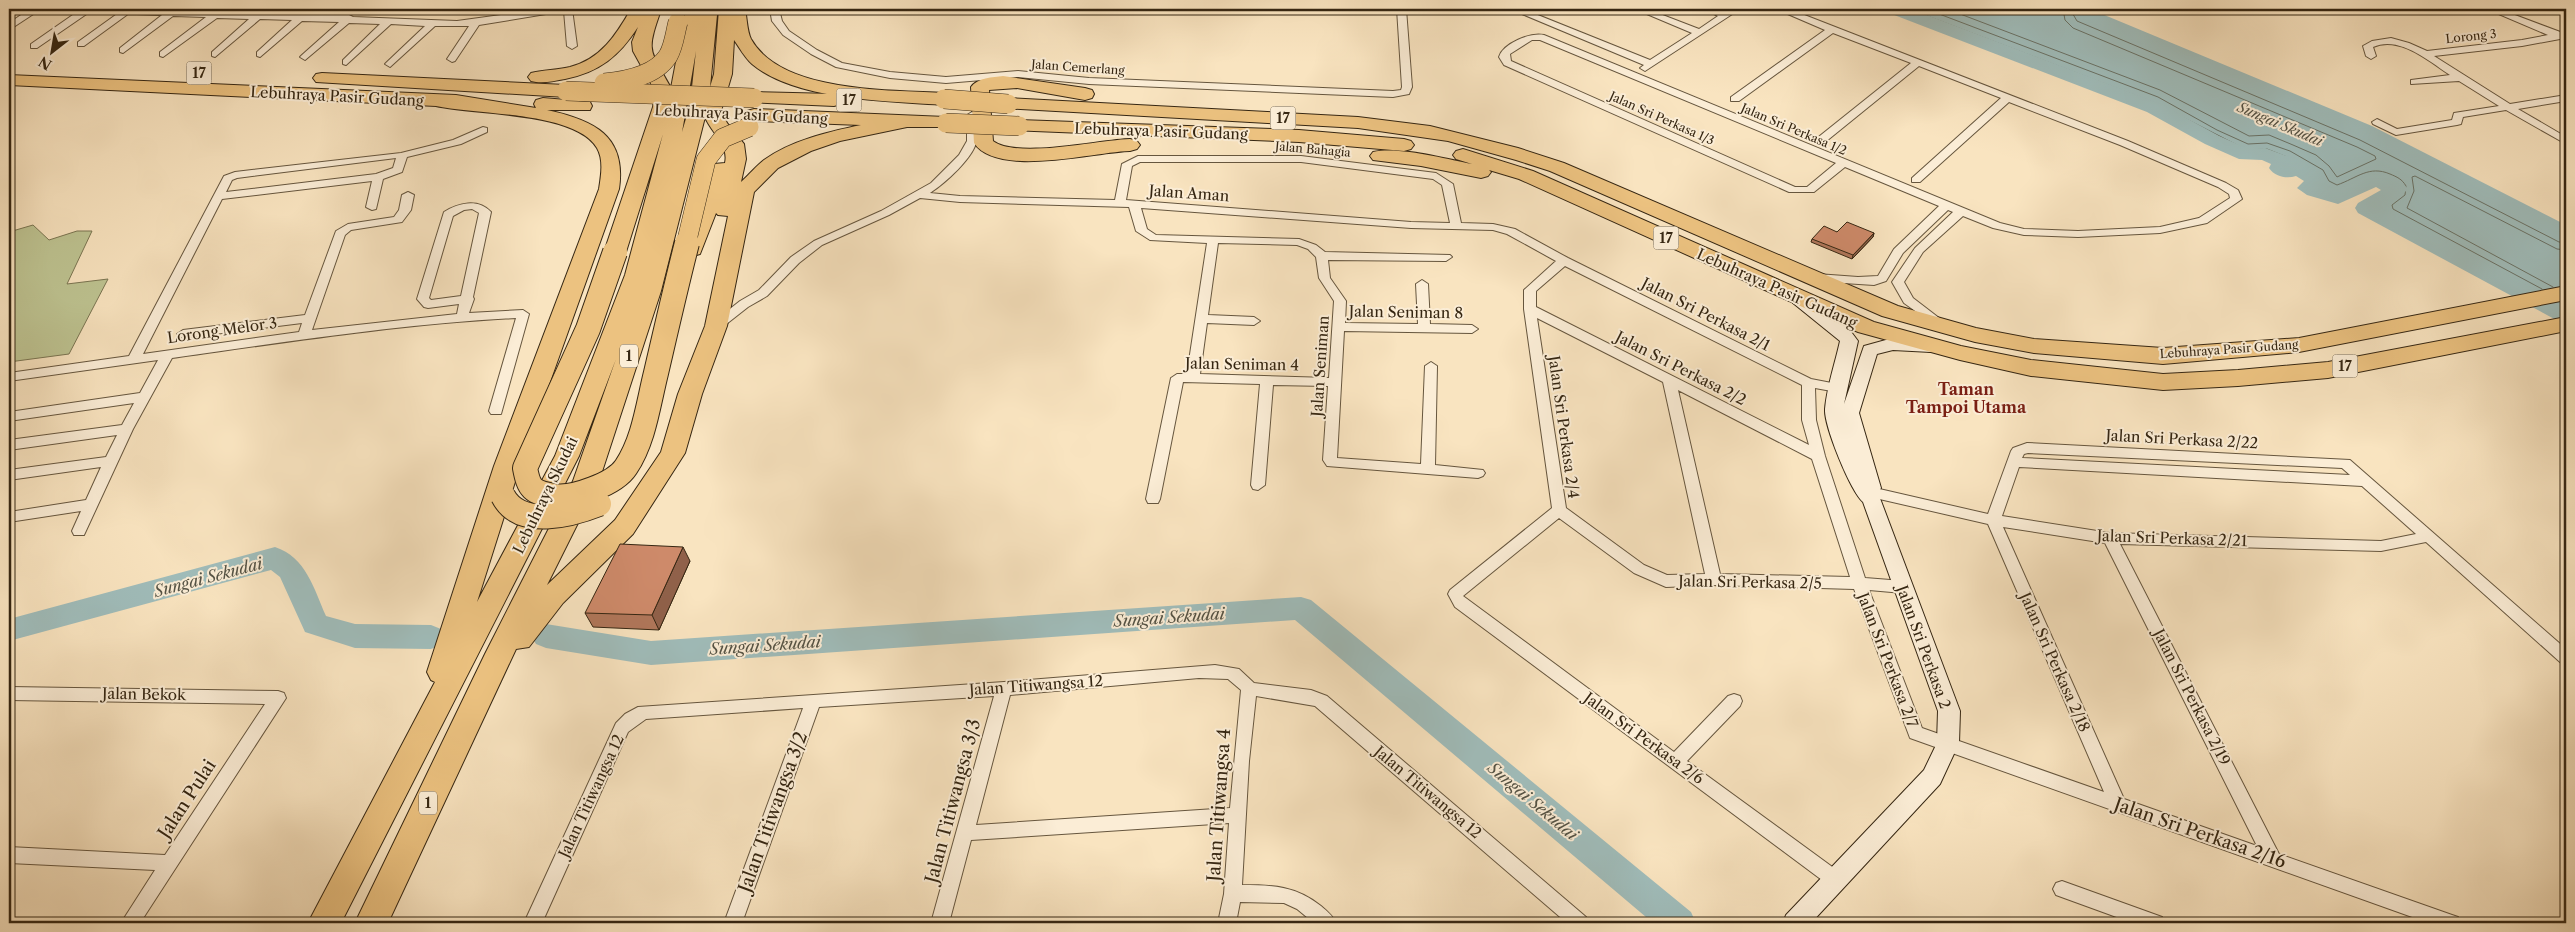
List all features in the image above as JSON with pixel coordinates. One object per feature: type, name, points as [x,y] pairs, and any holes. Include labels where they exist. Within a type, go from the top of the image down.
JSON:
[{"type":"highway","points":[[389,72],[534,77],[578,72],[598,63],[613,52],[623,40],[639,9]]},
{"type":"highway","points":[[653,9],[641,42],[644,58],[664,91],[662,106],[588,329],[524,468],[528,484],[537,493],[560,497],[576,496],[602,485],[625,468],[642,432],[706,160],[723,138],[752,113]]},
{"type":"highway","points":[[440,100],[547,115],[585,127],[598,137],[606,148],[611,164],[609,189],[577,290],[511,466],[503,496],[511,508],[527,514],[552,516],[574,513],[609,499],[624,488],[643,460],[693,250],[724,158],[721,145],[674,82],[657,53],[655,41],[668,9]]},
{"type":"highway","points":[[570,87],[620,81],[658,66],[667,57],[674,43],[678,9]]},
{"type":"highway","name":"Lebuhraya Skudai","points":[[324,923],[567,456],[636,275],[671,142],[688,102],[694,9]]},
{"type":"highway","name":"Lebuhraya Skudai","points":[[371,923],[486,682],[586,482],[650,291],[688,102],[709,9]]},
{"type":"highway","points":[[680,434],[682,393],[710,282],[736,159],[734,144],[718,125],[712,111],[723,74],[727,9]]},
{"type":"highway","points":[[738,9],[736,24],[748,49],[758,60],[773,70],[823,87],[861,94],[905,96]]},
{"type":"highway","points":[[753,9],[752,28],[757,39],[770,55],[784,64],[828,82],[944,101]]},
{"type":"highway","name":"Lebuhraya Pasir Gudang","points":[[9,66],[389,72],[570,87],[752,113],[768,123],[838,118],[1299,136],[1401,144],[1468,156],[1535,179],[1866,327],[2034,346],[2163,356],[2299,345],[2566,293]]},
{"type":"highway","name":"Lebuhraya Pasir Gudang","points":[[9,80],[752,113],[944,101],[1367,123],[1464,138],[1505,149],[1556,167],[1890,311],[1937,336],[2040,369],[2094,376],[2186,382],[2328,370],[2566,324]]},
{"type":"highway","points":[[1535,179],[1495,176],[1422,160],[1341,152],[1124,145],[1018,156],[995,151],[984,143],[980,88],[994,82],[1083,94],[1350,106],[1449,123],[1535,153],[1556,167]]},
{"type":"highway","points":[[486,682],[553,596],[624,527],[673,453],[690,394],[716,326],[738,211],[744,190],[756,176],[789,154],[820,141],[906,122]]},
{"type":"highway","points":[[420,739],[507,466],[609,189]]},
{"type":"street","points":[[9,27],[36,9]]},
{"type":"street","points":[[68,9],[302,16],[325,13],[349,18],[476,23],[562,9]]},
{"type":"street","points":[[405,21],[406,9]]},
{"type":"street","points":[[488,21],[489,9]]},
{"type":"street","points":[[568,9],[572,46]]},
{"type":"street","name":"Jalan Cemerlang","points":[[776,9],[777,21],[786,33],[814,52],[839,65],[916,78],[968,78],[998,74],[1018,74],[1090,82],[1310,92],[1405,92]]},
{"type":"street","points":[[1402,9],[1405,92]]},
{"type":"street","points":[[1514,9],[1651,64]]},
{"type":"street","points":[[1639,9],[1699,32]]},
{"type":"street","points":[[1708,9],[1725,15]]},
{"type":"street","points":[[1634,76],[1735,9]]},
{"type":"street","points":[[1781,9],[2008,98],[1916,180]]},
{"type":"street","points":[[2491,9],[2563,37]]},
{"type":"street","points":[[34,46],[86,10]]},
{"type":"street","points":[[81,44],[125,12]]},
{"type":"street","points":[[163,54],[217,12]]},
{"type":"street","points":[[123,50],[171,13]]},
{"type":"street","points":[[215,54],[259,15]]},
{"type":"street","points":[[260,54],[302,16]]},
{"type":"street","points":[[305,57],[349,18]]},
{"type":"street","points":[[346,62],[390,20]]},
{"type":"street","points":[[389,72],[434,22]]},
{"type":"street","points":[[452,59],[476,23]]},
{"type":"street","points":[[1734,99],[1832,29]]},
{"type":"street","name":"Jalan Sri Perkasa 1/2","points":[[1535,36],[1997,226],[2024,232],[2112,234],[2182,227],[2203,221],[2236,199],[2234,192],[2222,185],[2008,98]]},
{"type":"street","name":"Jalan Sri Perkasa 1/3","points":[[1535,36],[1510,48],[1504,57],[1508,63],[1793,190],[1810,190],[1843,163]]},
{"type":"street","name":"Lorong 3","points":[[2427,55],[2563,37]]},
{"type":"street","points":[[2371,56],[2368,46],[2380,41],[2405,44],[2427,55]]},
{"type":"street","name":"Lorong 3","points":[[2427,55],[2505,106],[2566,140]]},
{"type":"street","points":[[1820,142],[1918,62]]},
{"type":"street","points":[[2415,82],[2454,77],[2462,78]]},
{"type":"street","points":[[716,326],[744,304],[763,294],[795,260],[818,243],[920,195],[952,170],[963,157],[972,141],[973,88],[968,78]]},
{"type":"street","points":[[2377,122],[2396,132],[2457,122],[2458,115],[2505,106],[2566,98]]},
{"type":"street","points":[[218,196],[378,177],[398,170],[402,157],[400,156],[457,142],[483,130]]},
{"type":"street","name":"Lorong Melor 3","points":[[133,360],[218,196],[231,176],[400,156]]},
{"type":"street","name":"Jalan Bahagia","points":[[1120,203],[1127,164],[1131,161],[1301,159],[1436,176],[1446,184],[1456,226]]},
{"type":"street","points":[[372,207],[378,177]]},
{"type":"street","points":[[304,335],[340,233],[348,227],[398,220],[405,210],[408,195]]},
{"type":"street","name":"Jalan Aman","points":[[920,195],[960,199],[1120,203],[1456,226],[1493,226]]},
{"type":"street","points":[[1134,204],[1142,231],[1147,236],[1154,238],[1299,242],[1312,247],[1322,256],[1446,257]]},
{"type":"street","points":[[462,317],[468,299],[485,212],[478,207],[469,206],[457,208],[448,214],[423,299],[428,304],[468,299]]},
{"type":"street","points":[[1812,278],[1858,281],[1874,281],[1882,278],[1898,251],[1945,206]]},
{"type":"street","points":[[1937,336],[1899,288],[1898,282],[1919,250],[1960,212]]},
{"type":"street","name":"Jalan Sri Perkasa 2/1","points":[[1493,226],[1510,231],[1564,261],[1808,383],[1837,388]]},
{"type":"street","points":[[1193,377],[1213,240]]},
{"type":"street","name":"Jalan Seniman","points":[[1322,256],[1321,269],[1323,279],[1338,294],[1340,301],[1340,327],[1330,460],[1332,463],[1478,473]]},
{"type":"street","name":"Jalan Sri Perkasa 2/4","points":[[1455,594],[1559,510],[1530,309],[1530,290],[1564,261]]},
{"type":"street","points":[[1422,284],[1424,328]]},
{"type":"street","name":"Jalan Sri Perkasa 2","points":[[1795,923],[1932,777],[1948,743],[1949,711],[1868,493],[1834,412],[1837,388],[1849,341],[1843,333],[1796,297]]},
{"type":"street","name":"Jalan Sri Perkasa 2/2","points":[[1530,309],[1818,456]]},
{"type":"street","name":"Lorong Melor 3","points":[[133,360],[304,335],[462,317],[523,314],[496,411]]},
{"type":"street","points":[[183,334],[310,318]]},
{"type":"street","points":[[1202,318],[1254,322]]},
{"type":"street","name":"Jalan Seniman 8","points":[[1340,327],[1472,329]]},
{"type":"street","name":"Jalan Sri Perkasa 2","points":[[1868,493],[1850,413],[1870,350],[1881,346],[1937,336]]},
{"type":"street","points":[[79,531],[126,430],[168,354]]},
{"type":"street","points":[[9,378],[133,360]]},
{"type":"street","points":[[1428,469],[1431,366]]},
{"type":"street","name":"Jalan Seniman 4","points":[[1153,499],[1176,379],[1193,377],[1336,382]]},
{"type":"street","points":[[1258,485],[1267,380]]},
{"type":"street","points":[[1669,380],[1714,579]]},
{"type":"street","points":[[1808,383],[1809,420],[1818,456],[1858,583]]},
{"type":"street","points":[[9,416],[144,398]]},
{"type":"street","points":[[9,445],[126,430]]},
{"type":"street","name":"Jalan Sri Perkasa 2/22","points":[[2016,457],[2027,448],[2345,463],[2365,481]]},
{"type":"street","points":[[1992,520],[2006,488],[2016,457],[2365,481],[2426,537],[2566,658]]},
{"type":"street","points":[[9,475],[112,461]]},
{"type":"street","name":"Jalan Sri Perkasa 2/21","points":[[1868,493],[1992,520],[2110,538],[2381,546],[2426,537]]},
{"type":"street","points":[[9,517],[92,504]]},
{"type":"street","name":"Jalan Sri Perkasa 2/5","points":[[1559,510],[1639,569],[1666,581],[1714,579],[1858,583],[1903,587]]},
{"type":"street","name":"Jalan Sri Perkasa 2/18","points":[[1992,520],[2118,804]]},
{"type":"street","name":"Jalan Sri Perkasa 2/19","points":[[2110,538],[2167,645],[2272,858]]},
{"type":"street","name":"Jalan Sri Perkasa 2/7","points":[[1858,583],[1913,729],[1924,737],[1948,743]]},
{"type":"street","name":"Jalan Sri Perkasa 2/6","points":[[1455,594],[1460,603],[1836,880]]},
{"type":"street","name":"Jalan Titiwangsa 12","points":[[533,923],[622,728],[630,719],[644,712],[813,702],[1199,672],[1229,672],[1242,678],[1249,689],[1311,697],[1321,701],[1580,923]]},
{"type":"street","name":"Jalan Titiwangsa 3/3","points":[[940,923],[1004,688]]},
{"type":"street","name":"Jalan Titiwangsa 4","points":[[1227,923],[1232,894],[1236,815],[1249,689]]},
{"type":"street","name":"Jalan Bekok","points":[[9,692],[278,698]]},
{"type":"street","name":"Jalan Pulai","points":[[130,923],[278,698]]},
{"type":"street","points":[[1676,761],[1734,701]]},
{"type":"street","name":"Jalan Titiwangsa 3/2","points":[[733,923],[813,702]]},
{"type":"street","name":"Jalan Sri Perkasa 2/16","points":[[1948,743],[2452,923]]},
{"type":"street","points":[[966,833],[1236,815]]},
{"type":"street","points":[[9,855],[169,863]]},
{"type":"street","points":[[2062,889],[2156,923]]},
{"type":"street","points":[[1232,894],[1279,893],[1294,896],[1305,903],[1327,923]]},
{"type":"green space","points":[[33,225],[49,240],[77,231],[92,231],[67,284],[108,279],[69,354],[9,362],[9,232]]},
{"type":"water","name":"Sungai Skudai","points":[[1895,9],[2075,9],[2365,130],[2566,233],[2566,316],[2366,208],[2396,189],[2376,179],[2338,198],[2317,189],[2314,191],[2308,188],[2317,179],[2296,166],[2288,172],[2279,168],[2286,162],[2265,154],[2246,155],[2212,140],[2154,108]]},
{"type":"building","points":[[1847,222],[1874,233],[1853,255],[1812,239],[1824,226],[1837,232]]},
{"type":"building","points":[[620,544],[683,547],[652,615],[585,613]]},
{"type":"waterway","points":[[1895,9],[2154,108],[2212,140],[2246,155],[2265,154],[2287,163],[2279,168],[2288,172],[2296,166],[2317,180],[2308,188],[2314,191],[2317,189],[2338,198],[2376,179],[2397,189],[2366,208],[2566,316]]},
{"type":"waterway","points":[[2075,9],[2365,130],[2566,233]]},
{"type":"waterway","name":"Sungai Sekudai","points":[[9,630],[275,558],[291,570],[315,624],[355,636],[431,637]]},
{"type":"waterway","name":"Sungai Sekudai","points":[[546,636],[651,653],[1301,608],[1679,923]]},
{"type":"district","name":"Taman Tampoi Utama","points":[[1966,398]]}]
